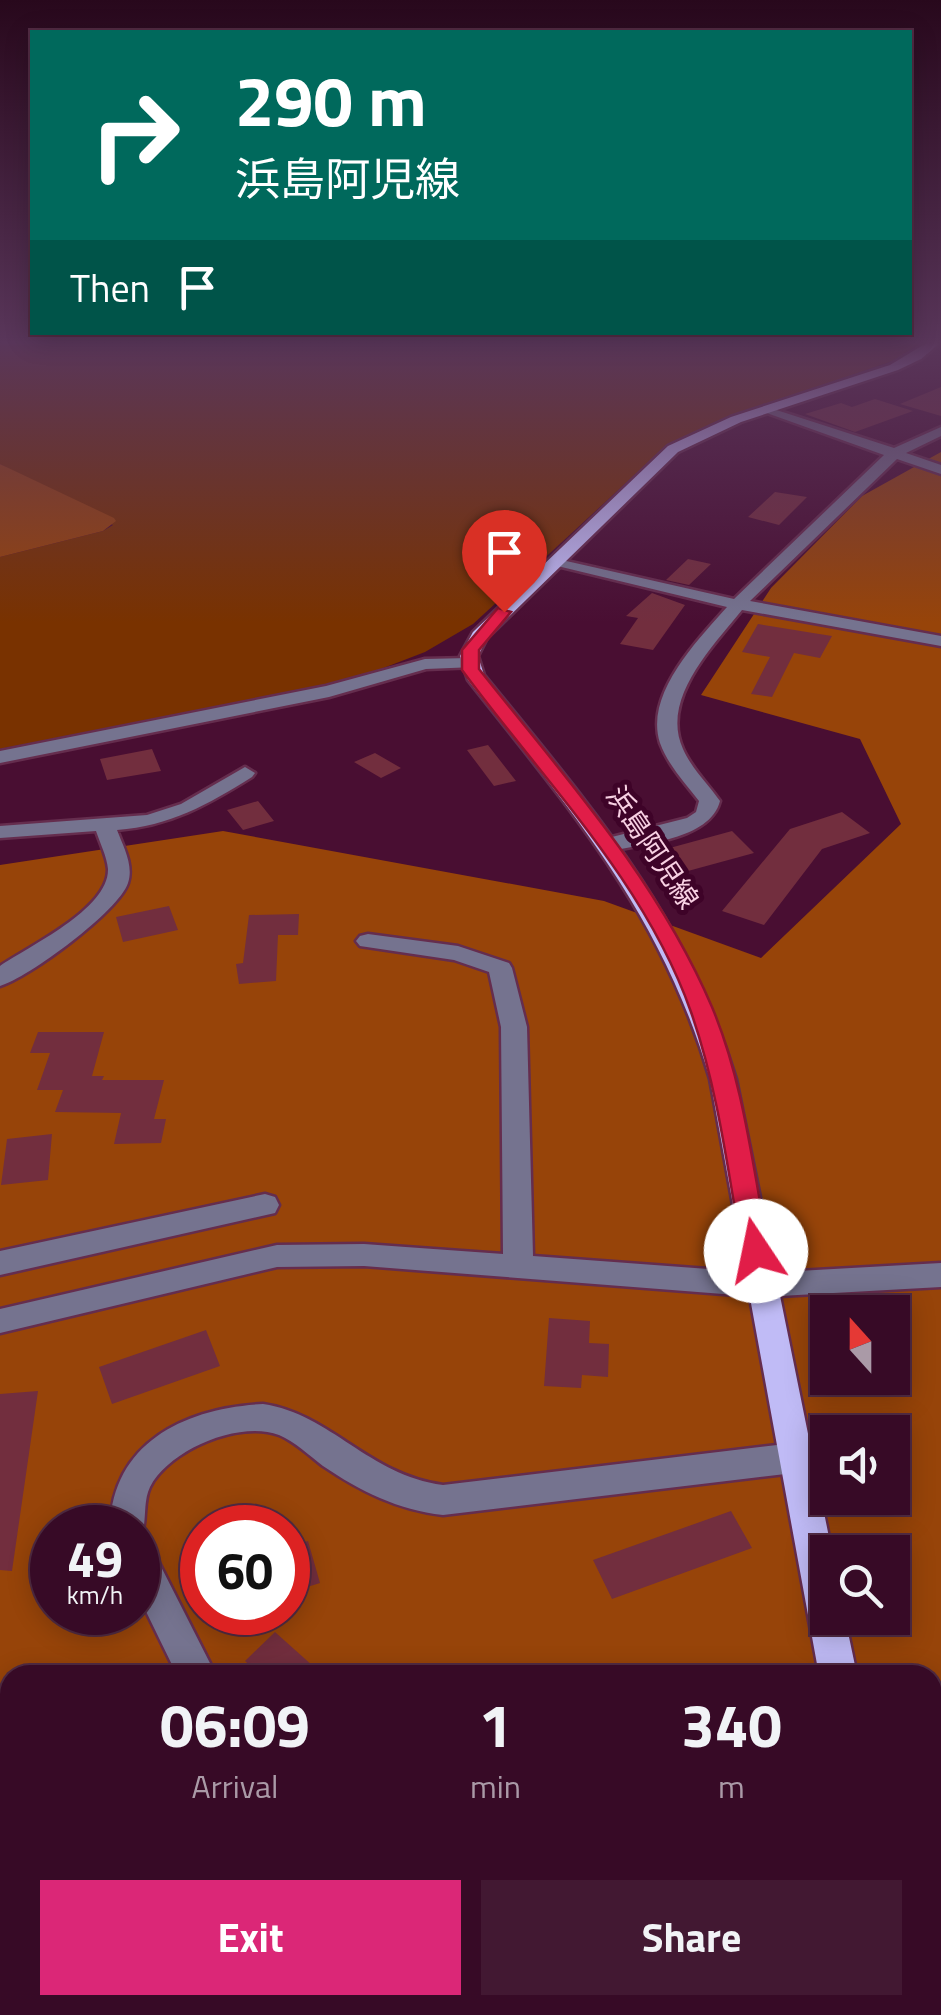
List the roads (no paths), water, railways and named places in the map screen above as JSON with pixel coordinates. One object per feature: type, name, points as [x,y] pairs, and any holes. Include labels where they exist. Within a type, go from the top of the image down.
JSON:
[{"type":"main road","points":[[469,664],[470,650],[479,636],[553,563],[673,449],[707,435]]},
{"type":"main road","name":"浜島阿児線","points":[[469,664],[474,676],[608,845],[652,911],[702,1010],[723,1079],[836,1665]]},
{"type":"street","points":[[845,435],[941,470]]},
{"type":"street","points":[[608,845],[696,824],[709,810],[710,801],[678,760],[667,720],[686,676],[736,604],[897,453],[933,435]]},
{"type":"street","points":[[553,563],[736,604],[941,641]]},
{"type":"street","points":[[0,757],[329,690],[426,664],[469,664]]},
{"type":"street","points":[[0,832],[104,825],[170,815],[246,774]]},
{"type":"street","points":[[0,978],[91,916],[110,894],[119,871],[104,825]]},
{"type":"street","points":[[368,941],[458,952],[500,968],[514,1026],[518,1266]]},
{"type":"street","points":[[0,1262],[266,1205]]},
{"type":"street","points":[[0,1321],[277,1256],[364,1255],[762,1285],[941,1275]]},
{"type":"street","points":[[129,1505],[136,1479],[150,1461],[180,1439],[234,1422],[281,1422],[376,1483],[414,1498],[443,1500],[794,1458]]},
{"type":"street","points":[[160,1602],[192,1665]]}]
